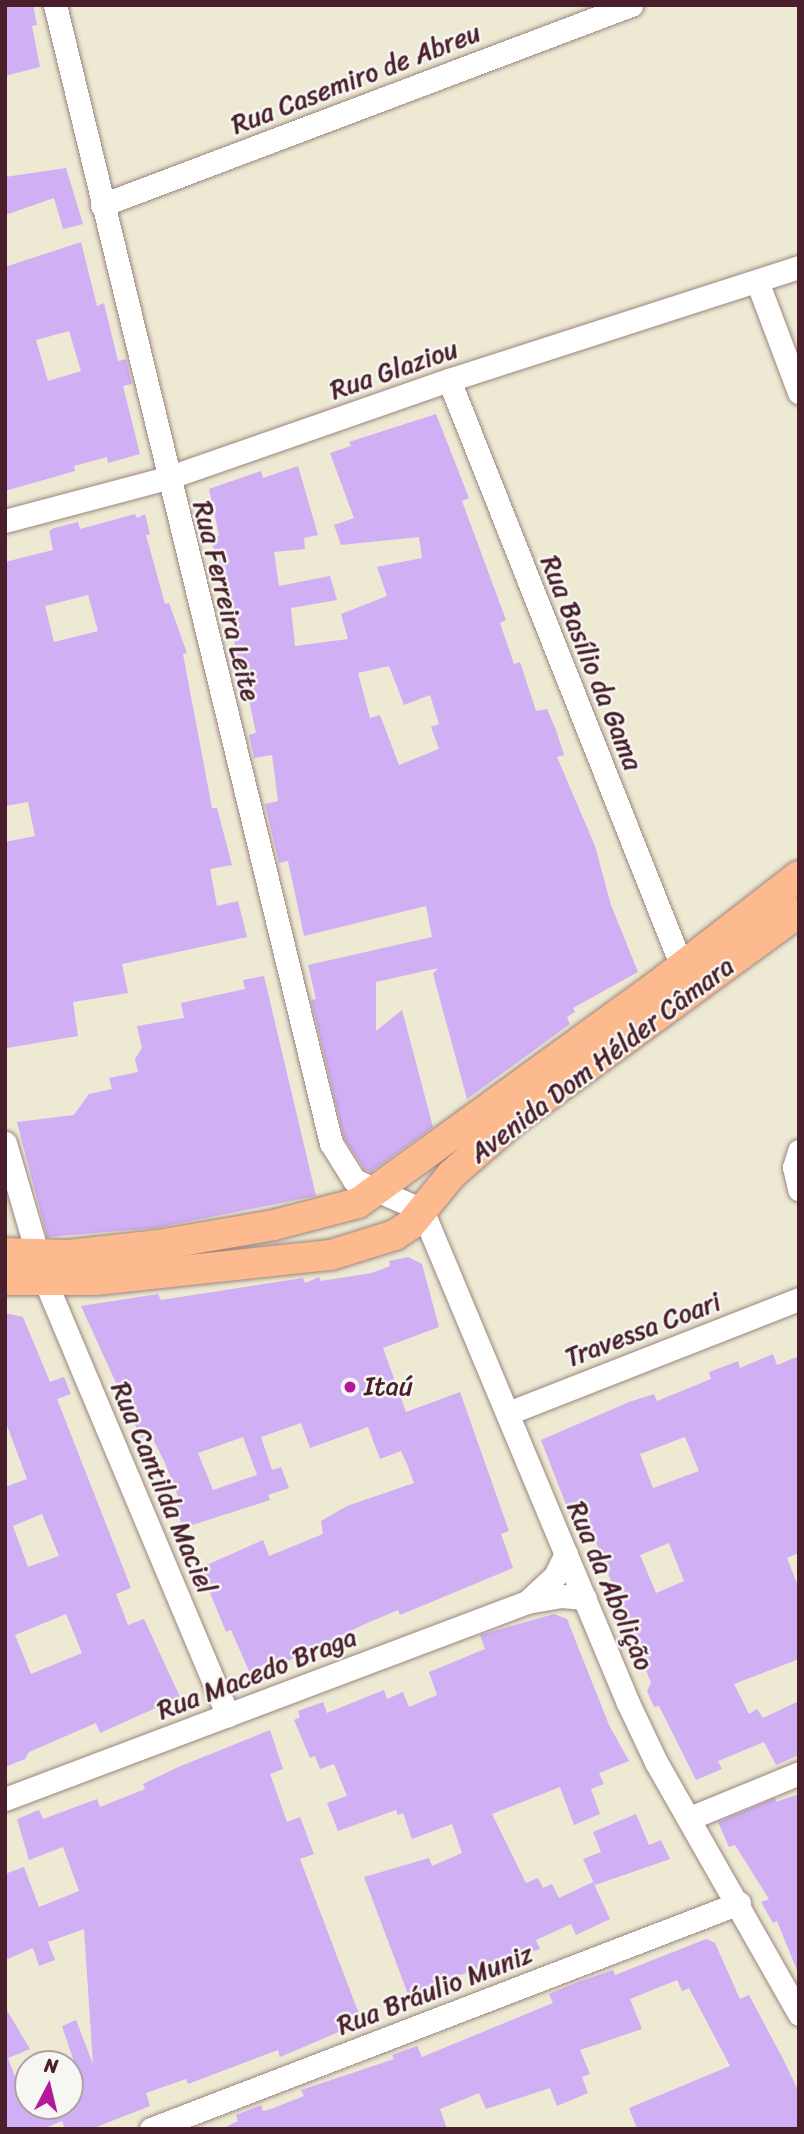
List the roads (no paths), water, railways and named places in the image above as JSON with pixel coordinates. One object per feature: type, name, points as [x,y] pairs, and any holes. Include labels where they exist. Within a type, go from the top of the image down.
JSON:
[{"type":"main road","name":"Avenida Dom Hélder Câmara","points":[[5,1252],[35,1255],[158,1245],[274,1225],[358,1203],[681,967],[799,876]]},
{"type":"main road","name":"Avenida Dom Hélder Câmara","points":[[5,1280],[46,1283],[331,1255],[395,1235],[422,1210],[452,1174],[506,1127],[799,912]]},
{"type":"street","name":"Rua Ferreira Leite","points":[[55,5],[167,478],[331,1143],[346,1171],[376,1191]]},
{"type":"street","name":"Rua Casemiro de Abreu","points":[[102,205],[631,5]]},
{"type":"street","name":"Rua Glaziou","points":[[5,521],[167,478],[449,380],[799,267]]},
{"type":"street","points":[[757,281],[799,392]]},
{"type":"street","name":"Rua Basílio da Gama","points":[[449,380],[681,967]]},
{"type":"street","name":"Rua Cantilda Maciel","points":[[5,1143],[35,1255],[228,1715]]},
{"type":"street","points":[[798,1152],[794,1167],[799,1189]]},
{"type":"street","points":[[376,1191],[422,1210]]},
{"type":"street","name":"Rua da Abolição","points":[[422,1210],[656,1762],[739,1903],[799,2014]]},
{"type":"street","name":"Travessa Coari","points":[[508,1413],[799,1299]]},
{"type":"street","name":"Rua Macedo Braga","points":[[527,1602],[555,1576],[566,1553]]},
{"type":"street","name":"Rua Macedo Braga","points":[[5,1799],[527,1602],[561,1596],[585,1598]]},
{"type":"street","points":[[690,1818],[799,1773]]},
{"type":"street","name":"Rua Bráulio Muniz","points":[[151,2129],[739,1903]]},
{"type":"place","name":"Itaú","points":[[350,1387]]}]
